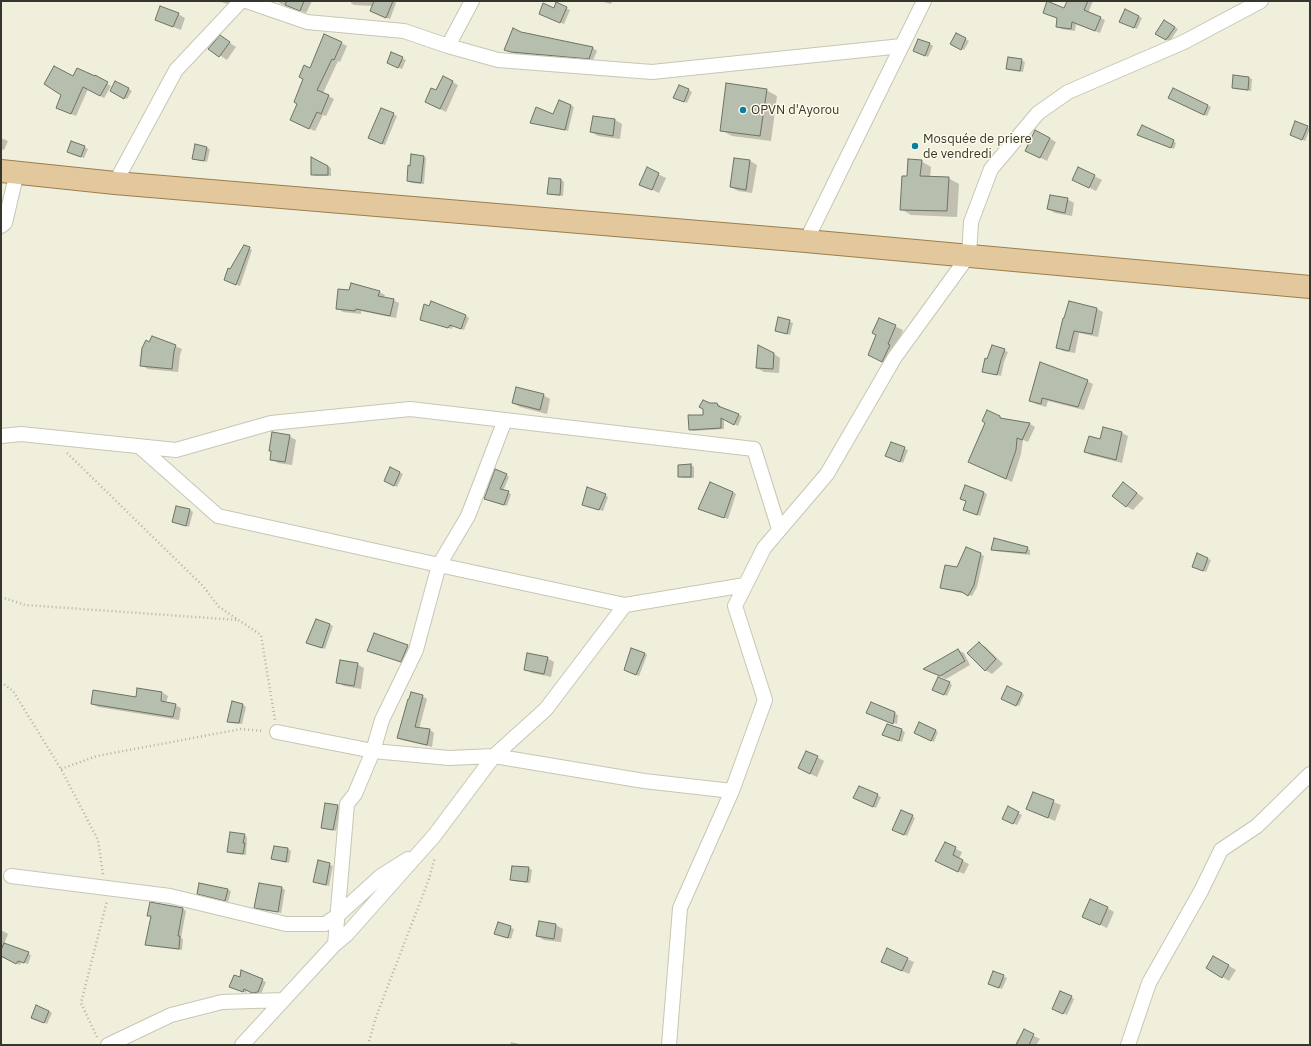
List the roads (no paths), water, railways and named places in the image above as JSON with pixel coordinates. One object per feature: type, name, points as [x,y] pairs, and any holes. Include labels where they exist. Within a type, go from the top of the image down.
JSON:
[{"type":"main road","points":[[9,172],[115,183],[969,255],[1310,287]]},
{"type":"street","points":[[115,183],[176,70],[241,1]]},
{"type":"street","points":[[246,1],[307,22],[404,31],[448,46],[498,60],[652,72],[902,46]]},
{"type":"street","points":[[448,46],[472,1]]},
{"type":"street","points":[[806,241],[924,1]]},
{"type":"street","points":[[669,1045],[680,908],[732,791],[765,700],[735,606],[764,548],[827,474],[895,358],[969,255],[971,222],[991,170],[1038,113],[1068,92],[1184,42],[1262,1]]},
{"type":"street","points":[[1,226],[5,223],[9,172]]},
{"type":"street","points":[[1,436],[21,434],[176,450],[271,423],[410,409],[754,449],[779,529]]},
{"type":"street","points":[[335,944],[347,804],[355,794],[373,751],[382,720],[416,650],[439,565],[468,516],[505,420]]},
{"type":"street","points":[[139,446],[218,516],[625,605],[745,586]]},
{"type":"street","points":[[242,1045],[335,944],[347,934],[430,850],[434,836],[494,756],[546,709],[625,605]]},
{"type":"street","points":[[277,732],[373,751],[449,758],[494,756],[644,781],[732,791]]},
{"type":"street","points":[[1128,1045],[1149,983],[1201,891],[1221,850],[1257,826],[1310,774]]},
{"type":"street","points":[[11,876],[170,896],[286,924],[325,924],[337,916],[381,876],[430,850]]},
{"type":"street","points":[[103,1042],[171,1016],[222,1002],[283,1000]]},
{"type":"place","name":"OPVN d'Ayorou","points":[[743,110]]},
{"type":"place","name":"Mosquée de priere de vendredi","points":[[915,146]]}]
